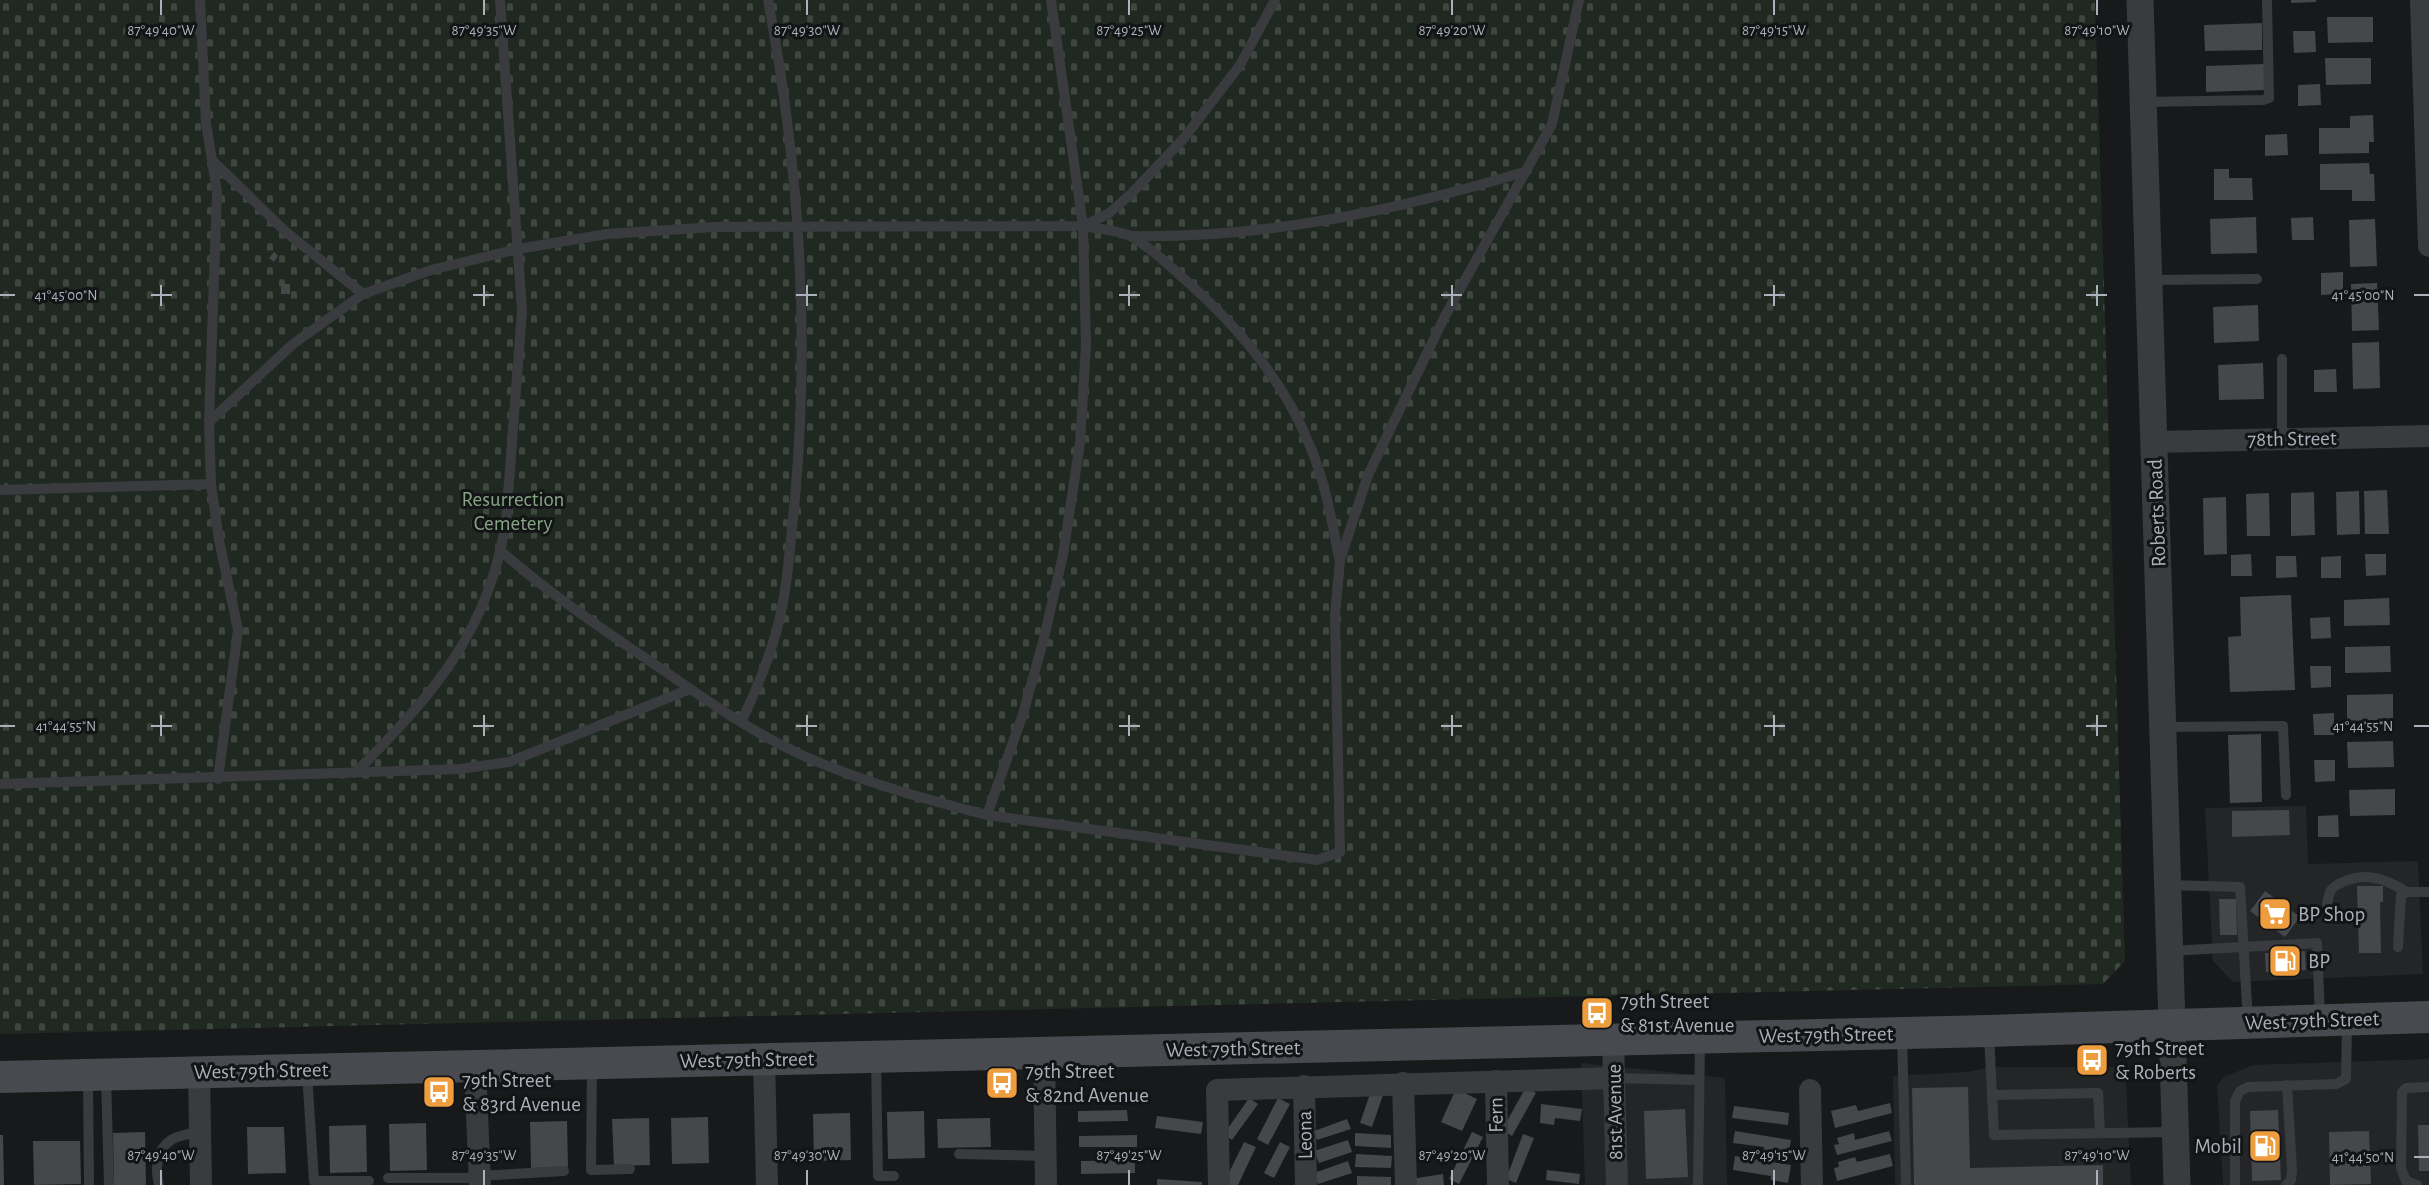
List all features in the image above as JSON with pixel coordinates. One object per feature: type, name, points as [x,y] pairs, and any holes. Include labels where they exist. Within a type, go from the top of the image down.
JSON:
[{"type":"main road","name":"West 79th Street","points":[[0,1077],[1989,1031],[2429,1017]]},
{"type":"street","name":"Roberts Road","points":[[2140,0],[2177,1185]]},
{"type":"street","points":[[2421,0],[2429,246]]},
{"type":"street","name":"78th Street","points":[[2155,442],[2429,436]]},
{"type":"street","name":"81st Avenue","points":[[1613,1040],[1617,1185]]},
{"type":"street","points":[[1044,1053],[1046,1185]]},
{"type":"street","points":[[764,1060],[767,1185]]},
{"type":"street","points":[[475,1066],[480,1180]]},
{"type":"street","points":[[199,1072],[201,1185]]},
{"type":"street","points":[[1219,1185],[1217,1090],[1614,1078]]},
{"type":"street","name":"Fern","points":[[1496,1081],[1498,1185]]},
{"type":"street","points":[[1403,1083],[1406,1185]]},
{"type":"street","name":"Leona","points":[[1304,1086],[1306,1185]]},
{"type":"street","points":[[1810,1090],[1812,1185]]},
{"type":"lane","points":[[200,0],[206,123],[217,192],[209,422],[211,484],[219,540],[238,630],[218,778]]},
{"type":"lane","points":[[355,773],[396,732],[452,664],[474,627],[502,552],[522,311],[500,0]]},
{"type":"lane","points":[[741,722],[761,679],[776,631],[789,555],[801,433],[803,345],[797,227],[783,77],[768,0]]},
{"type":"lane","points":[[987,814],[1023,714],[1044,638],[1063,555],[1082,421],[1086,345],[1083,226],[1051,0]]},
{"type":"lane","points":[[1083,226],[1108,214],[1131,194],[1184,138],[1240,65],[1275,0]]},
{"type":"lane","points":[[502,552],[541,586],[741,722],[802,755],[860,779],[987,814],[1317,860],[1340,852],[1335,616],[1340,560],[1368,475],[1445,316],[1552,124],[1579,0]]},
{"type":"lane","points":[[2143,102],[2263,100],[2269,98],[2267,0]]},
{"type":"lane","points":[[212,160],[286,232],[363,294]]},
{"type":"lane","points":[[209,422],[293,344],[363,294],[431,270],[518,249],[607,234],[715,227],[1083,226],[1130,236],[1191,236],[1320,221],[1463,190],[1527,171]]},
{"type":"lane","points":[[1130,236],[1166,262],[1219,309],[1259,357],[1312,450],[1327,498],[1340,560]]},
{"type":"lane","points":[[2149,280],[2257,279]]},
{"type":"lane","points":[[2282,359],[2282,440]]},
{"type":"lane","points":[[0,490],[211,484]]},
{"type":"lane","points":[[0,784],[459,769],[509,762],[690,689]]},
{"type":"lane","points":[[2163,727],[2283,726],[2286,795]]},
{"type":"lane","points":[[2327,904],[2332,889],[2340,882],[2356,877],[2373,877],[2393,883],[2407,892]]},
{"type":"lane","points":[[2168,885],[2240,887],[2248,1023]]},
{"type":"lane","points":[[2398,947],[2401,895],[2407,892],[2429,892]]},
{"type":"lane","points":[[2170,951],[2318,943],[2346,1079],[2336,1084],[2248,1086],[2240,1091],[2235,1101],[2235,1185]]},
{"type":"lane","points":[[1989,1031],[1994,1135],[2175,1132]]},
{"type":"lane","points":[[1902,1033],[1906,1185]]},
{"type":"lane","points":[[1698,1185],[1700,1038]]},
{"type":"lane","points":[[876,1057],[878,1176],[894,1176]]},
{"type":"lane","points":[[592,1063],[591,1170],[630,1169]]},
{"type":"lane","points":[[307,1070],[314,1181],[369,1181]]},
{"type":"lane","points":[[89,1185],[97,1075]]},
{"type":"lane","points":[[97,1075],[109,1185]]},
{"type":"lane","points":[[1614,1078],[1700,1080]]},
{"type":"lane","points":[[2286,1185],[2291,1180],[2292,1170],[2287,1085]]},
{"type":"lane","points":[[2417,1185],[2406,1181],[2401,1168],[2402,1092],[2406,1088],[2429,1087]]},
{"type":"lane","points":[[1992,1095],[2098,1093],[2100,1133]]},
{"type":"lane","points":[[159,1185],[156,1175],[159,1152],[171,1140],[200,1131]]},
{"type":"lane","points":[[959,1154],[1045,1156]]},
{"type":"lane","points":[[388,1178],[480,1180],[564,1171]]},
{"type":"shaded area","points":[[2306,806],[2308,864],[2418,861],[2423,974],[2233,982],[2213,961],[2205,808]]},
{"type":"shaded area","points":[[2429,1059],[2429,1185],[2223,1185],[2217,1085],[2224,1077],[2253,1065]]},
{"type":"shaded area","points":[[1581,1063],[1725,1078],[1727,1185],[1585,1185]]},
{"type":"shaded area","points":[[1991,1067],[2114,1067],[2126,1082],[2131,1185],[1895,1185],[1893,1076],[1967,1072]]},
{"type":"green space","name":"Resurrection Cemetery","points":[[0,0],[2095,0],[2125,961],[2103,984],[0,1034]]},
{"type":"building","points":[[2291,0],[2316,0],[2316,2],[2291,3]]},
{"type":"building","points":[[2327,17],[2373,17],[2373,42],[2328,43]]},
{"type":"building","points":[[2262,23],[2262,50],[2205,51],[2204,25]]},
{"type":"building","points":[[2293,31],[2315,31],[2316,52],[2294,53]]},
{"type":"building","points":[[2325,58],[2371,58],[2371,84],[2326,85]]},
{"type":"building","points":[[2264,64],[2264,90],[2206,92],[2206,66]]},
{"type":"building","points":[[2320,84],[2321,105],[2298,106],[2298,85]]},
{"type":"building","points":[[2373,115],[2374,142],[2369,142],[2369,153],[2319,154],[2319,128],[2350,128],[2350,116]]},
{"type":"building","points":[[2287,134],[2288,155],[2265,156],[2265,135]]},
{"type":"building","points":[[2369,163],[2370,174],[2374,174],[2375,201],[2352,201],[2352,190],[2320,190],[2320,164]]},
{"type":"building","points":[[2214,169],[2229,169],[2229,178],[2252,178],[2253,200],[2214,200]]},
{"type":"building","points":[[2256,217],[2257,253],[2211,254],[2210,219]]},
{"type":"building","points":[[2313,217],[2314,240],[2292,240],[2291,218]]},
{"type":"building","points":[[2375,219],[2377,266],[2350,267],[2349,220]]},
{"type":"building","points":[[274,252],[278,256],[274,262],[269,258]]},
{"type":"building","points":[[2343,272],[2343,294],[2321,295],[2321,273]]},
{"type":"building","points":[[2377,283],[2379,330],[2352,331],[2351,284]]},
{"type":"building","points":[[281,284],[290,284],[290,294],[281,294]]},
{"type":"building","points":[[2258,305],[2259,341],[2214,343],[2213,307]]},
{"type":"building","points":[[2379,342],[2380,388],[2353,389],[2352,343]]},
{"type":"building","points":[[2263,363],[2264,399],[2219,400],[2218,365]]},
{"type":"building","points":[[2336,369],[2337,392],[2314,392],[2314,370]]},
{"type":"building","points":[[2387,490],[2389,534],[2365,534],[2364,491]]},
{"type":"building","points":[[2359,491],[2360,534],[2337,535],[2336,492]]},
{"type":"building","points":[[2314,492],[2315,535],[2291,536],[2291,493]]},
{"type":"building","points":[[2269,493],[2270,536],[2247,536],[2246,494]]},
{"type":"building","points":[[2226,497],[2227,554],[2204,555],[2203,498]]},
{"type":"building","points":[[2251,554],[2252,576],[2231,576],[2231,555]]},
{"type":"building","points":[[2365,554],[2386,554],[2386,575],[2366,576]]},
{"type":"building","points":[[2276,556],[2296,556],[2297,577],[2276,578]]},
{"type":"building","points":[[2341,556],[2341,578],[2321,578],[2321,557]]},
{"type":"building","points":[[2291,595],[2295,690],[2230,692],[2228,637],[2241,636],[2240,597]]},
{"type":"building","points":[[2389,598],[2390,625],[2344,626],[2344,600]]},
{"type":"building","points":[[2330,617],[2331,638],[2311,639],[2310,618]]},
{"type":"building","points":[[2390,646],[2391,672],[2345,673],[2345,647]]},
{"type":"building","points":[[2310,666],[2331,666],[2331,687],[2311,688]]},
{"type":"building","points":[[2393,694],[2393,720],[2347,721],[2347,695]]},
{"type":"building","points":[[2334,713],[2334,735],[2314,735],[2313,714]]},
{"type":"building","points":[[2261,734],[2262,802],[2230,803],[2228,735]]},
{"type":"building","points":[[2393,741],[2394,767],[2348,768],[2347,742]]},
{"type":"building","points":[[2314,760],[2335,760],[2335,781],[2315,782]]},
{"type":"building","points":[[2395,789],[2395,815],[2350,816],[2349,790]]},
{"type":"building","points":[[2289,810],[2290,835],[2232,837],[2232,811]]},
{"type":"building","points":[[2338,815],[2339,837],[2318,837],[2318,816]]},
{"type":"building","points":[[2357,886],[2383,886],[2383,902],[2380,902],[2381,953],[2359,953]]},
{"type":"building","name":"BP Shop","points":[[2265,891],[2300,917],[2285,937],[2250,911]]},
{"type":"building","points":[[2219,899],[2236,899],[2237,935],[2220,935]]},
{"type":"building","name":"BP","points":[[2305,951],[2306,970],[2266,972],[2265,953]]},
{"type":"building","points":[[1526,1087],[1536,1093],[1512,1136],[1502,1130]]},
{"type":"building","points":[[1968,1087],[1970,1168],[2103,1165],[2103,1185],[1914,1185],[1912,1088]]},
{"type":"building","points":[[1372,1088],[1384,1092],[1372,1127],[1360,1123]]},
{"type":"building","points":[[1456,1089],[1477,1099],[1462,1131],[1441,1122]]},
{"type":"building","points":[[1249,1098],[1258,1104],[1232,1140],[1224,1134]]},
{"type":"building","points":[[1278,1098],[1290,1104],[1268,1145],[1257,1139]]},
{"type":"building","points":[[1890,1103],[1892,1113],[1835,1128],[1831,1111],[1856,1105],[1858,1111]]},
{"type":"building","points":[[1541,1104],[1582,1109],[1580,1121],[1555,1118],[1554,1125],[1540,1123]]},
{"type":"building","points":[[1734,1106],[1789,1113],[1788,1125],[1732,1118]]},
{"type":"building","points":[[1685,1109],[1688,1177],[1646,1179],[1644,1111]]},
{"type":"building","points":[[1127,1110],[1128,1121],[1078,1122],[1078,1111]]},
{"type":"building","name":"Mobil","points":[[2278,1110],[2281,1180],[2252,1181],[2250,1111]]},
{"type":"building","points":[[924,1111],[925,1158],[888,1159],[887,1112]]},
{"type":"building","points":[[850,1113],[851,1160],[814,1161],[813,1114]]},
{"type":"building","points":[[1157,1116],[1203,1122],[1201,1134],[1155,1128]]},
{"type":"building","points":[[708,1117],[709,1163],[672,1164],[671,1118]]},
{"type":"building","points":[[649,1118],[650,1165],[614,1166],[612,1119]]},
{"type":"building","points":[[990,1118],[991,1147],[938,1148],[937,1119]]},
{"type":"building","points":[[1347,1119],[1351,1129],[1317,1140],[1314,1131]]},
{"type":"building","points":[[567,1121],[568,1167],[531,1168],[530,1122]]},
{"type":"building","points":[[426,1123],[427,1170],[390,1171],[389,1124]]},
{"type":"building","points":[[366,1125],[367,1172],[330,1173],[329,1126]]},
{"type":"building","points":[[2418,1125],[2429,1125],[2429,1171],[2419,1171]]},
{"type":"building","points":[[247,1127],[284,1127],[286,1173],[248,1174]]},
{"type":"building","points":[[1735,1131],[1791,1140],[1788,1156],[1763,1152],[1764,1147],[1733,1143]]},
{"type":"building","points":[[1889,1131],[1892,1141],[1837,1155],[1834,1145],[1839,1144],[1837,1138],[1854,1133],[1855,1140]]},
{"type":"building","points":[[2369,1131],[2371,1184],[2330,1185],[2329,1132]]},
{"type":"building","points":[[145,1132],[146,1185],[114,1185],[113,1133]]},
{"type":"building","points":[[1472,1132],[1483,1137],[1459,1184],[1449,1179]]},
{"type":"building","points":[[1355,1133],[1391,1135],[1391,1148],[1355,1146]]},
{"type":"building","points":[[1523,1134],[1534,1138],[1516,1183],[1506,1179]]},
{"type":"building","points":[[0,1135],[3,1135],[4,1185],[0,1185]]},
{"type":"building","points":[[1137,1135],[1137,1147],[1079,1147],[1079,1136]]},
{"type":"building","points":[[1348,1140],[1352,1152],[1319,1163],[1314,1151]]},
{"type":"building","points":[[33,1141],[80,1141],[81,1184],[34,1185]]},
{"type":"building","points":[[1244,1142],[1256,1147],[1238,1185],[1224,1183]]},
{"type":"building","points":[[1280,1142],[1290,1147],[1274,1178],[1264,1173]]},
{"type":"building","points":[[1356,1154],[1392,1156],[1391,1168],[1355,1167]]},
{"type":"building","points":[[1890,1154],[1893,1166],[1837,1181],[1834,1168],[1839,1167],[1838,1162],[1855,1157],[1857,1162]]},
{"type":"building","points":[[1735,1156],[1791,1165],[1788,1183],[1771,1180],[1771,1176],[1733,1170]]},
{"type":"building","points":[[1135,1160],[1135,1173],[1081,1174],[1081,1161]]},
{"type":"building","points":[[1348,1161],[1352,1173],[1318,1184],[1314,1173]]},
{"type":"building","points":[[1547,1170],[1580,1174],[1579,1184],[1546,1180]]},
{"type":"building","points":[[1443,1174],[1444,1185],[1412,1185],[1411,1179]]},
{"type":"building","points":[[1357,1176],[1391,1177],[1391,1185],[1357,1185]]},
{"type":"building","points":[[1157,1179],[1202,1182],[1202,1185],[1157,1185]]},
{"type":"place","name":"BP Shop","points":[[2275,914]]},
{"type":"place","name":"BP","points":[[2285,961]]},
{"type":"place","name":"79th Street & 81st Avenue","points":[[1597,1013]]},
{"type":"place","name":"79th Street & Roberts","points":[[2092,1060]]},
{"type":"place","name":"79th Street & 82nd Avenue","points":[[1002,1083]]},
{"type":"place","name":"79th Street & 83rd Avenue","points":[[439,1092]]},
{"type":"place","name":"Mobil","points":[[2265,1146]]}]
